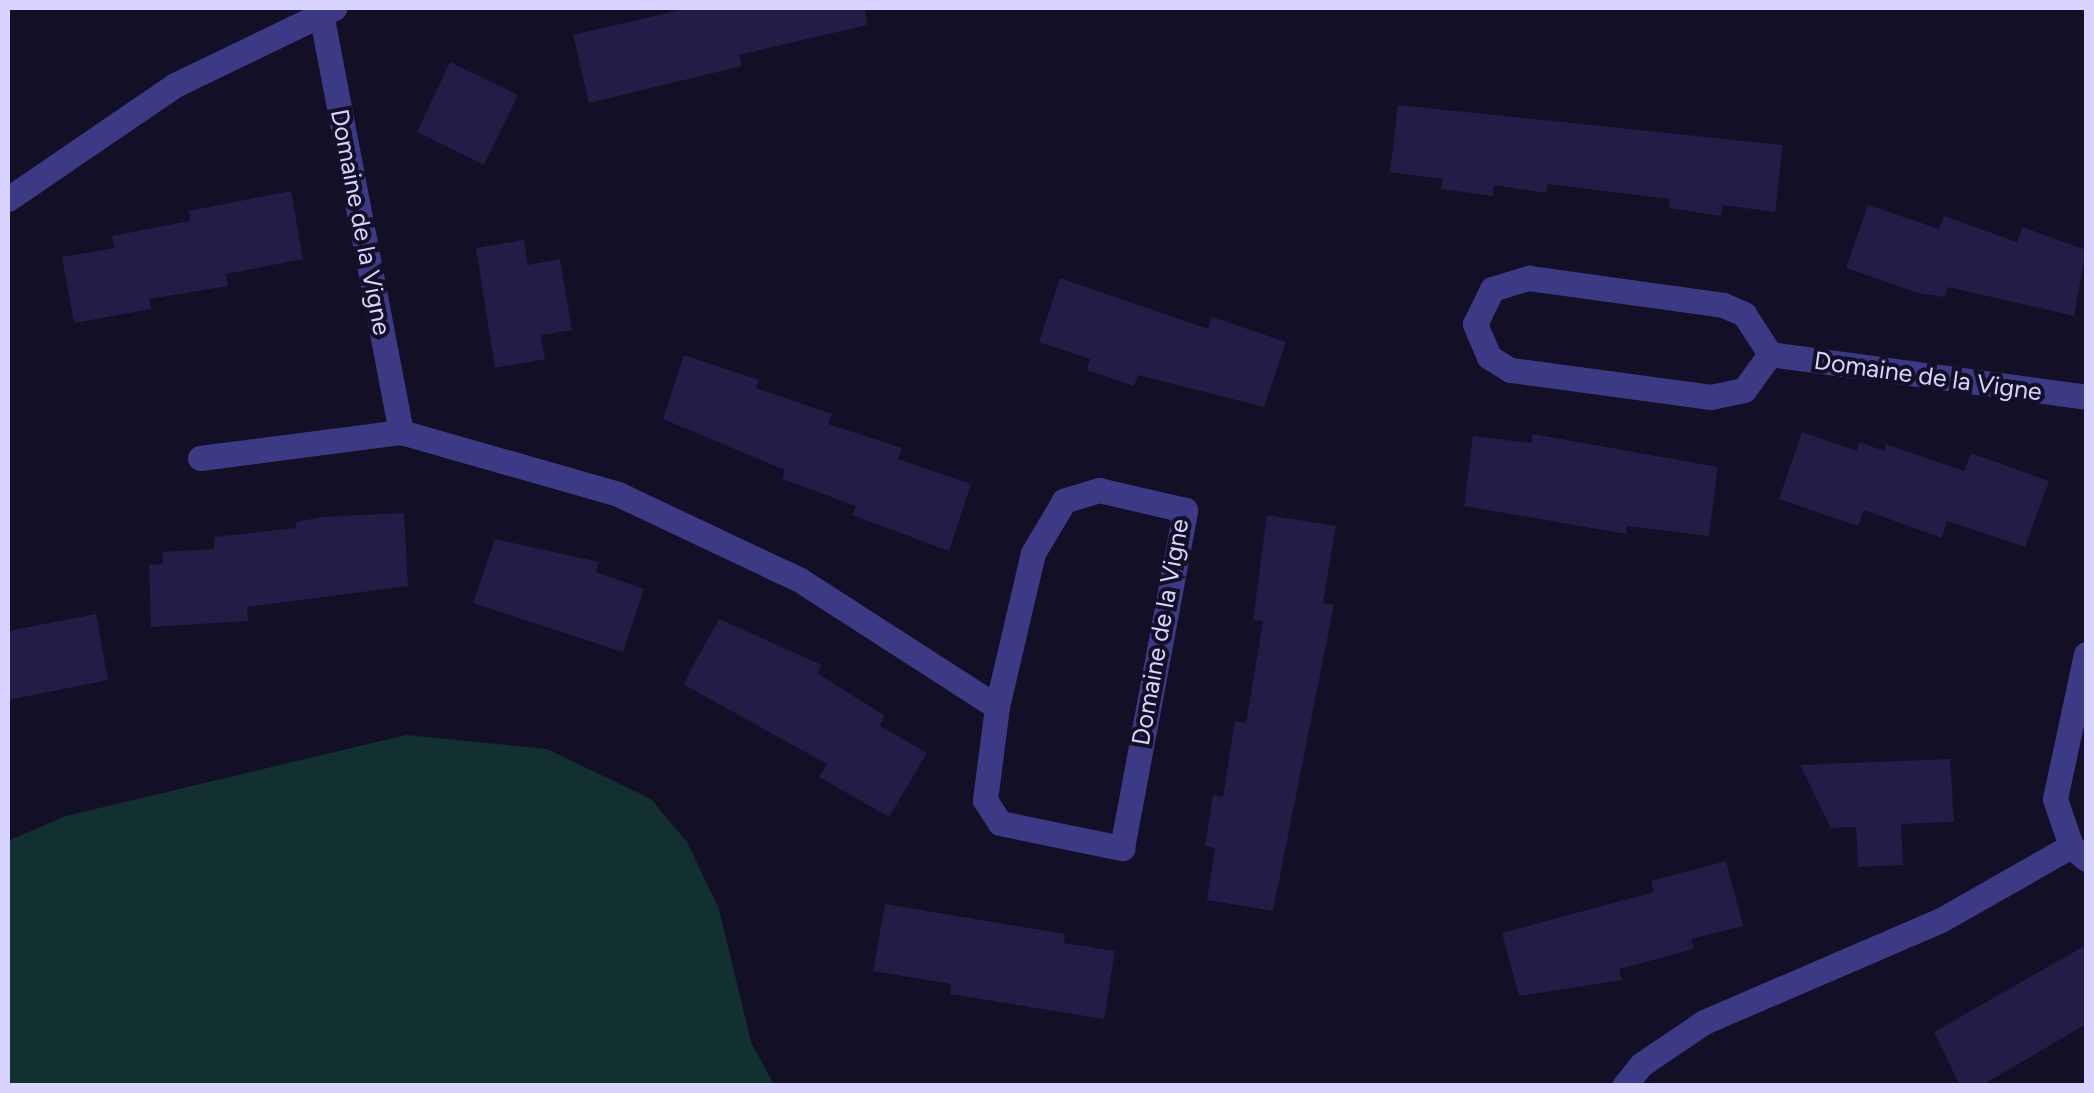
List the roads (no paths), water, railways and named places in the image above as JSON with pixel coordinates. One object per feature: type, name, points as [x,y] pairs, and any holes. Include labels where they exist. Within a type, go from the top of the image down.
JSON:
[{"type":"street","name":"Domaine de la Vigne","points":[[8,199],[175,85],[329,10],[401,432]]},
{"type":"street","points":[[1529,278],[1723,305],[1753,323],[1770,354],[1744,390],[1711,397],[1510,370],[1489,357],[1475,324],[1492,289],[1529,278]]},
{"type":"street","name":"Domaine de la Vigne","points":[[1770,354],[2086,398]]},
{"type":"street","points":[[200,458],[401,432],[571,478],[717,537],[834,600],[998,707]]},
{"type":"street","name":"Domaine de la Vigne","points":[[1099,490],[1185,510],[1122,848],[1000,823],[985,800],[998,707],[1033,554],[1051,515],[1079,492],[1099,490]]},
{"type":"street","points":[[1624,1086],[1642,1064],[1704,1022],[1939,921],[2078,852],[2055,799],[2086,654]]}]
